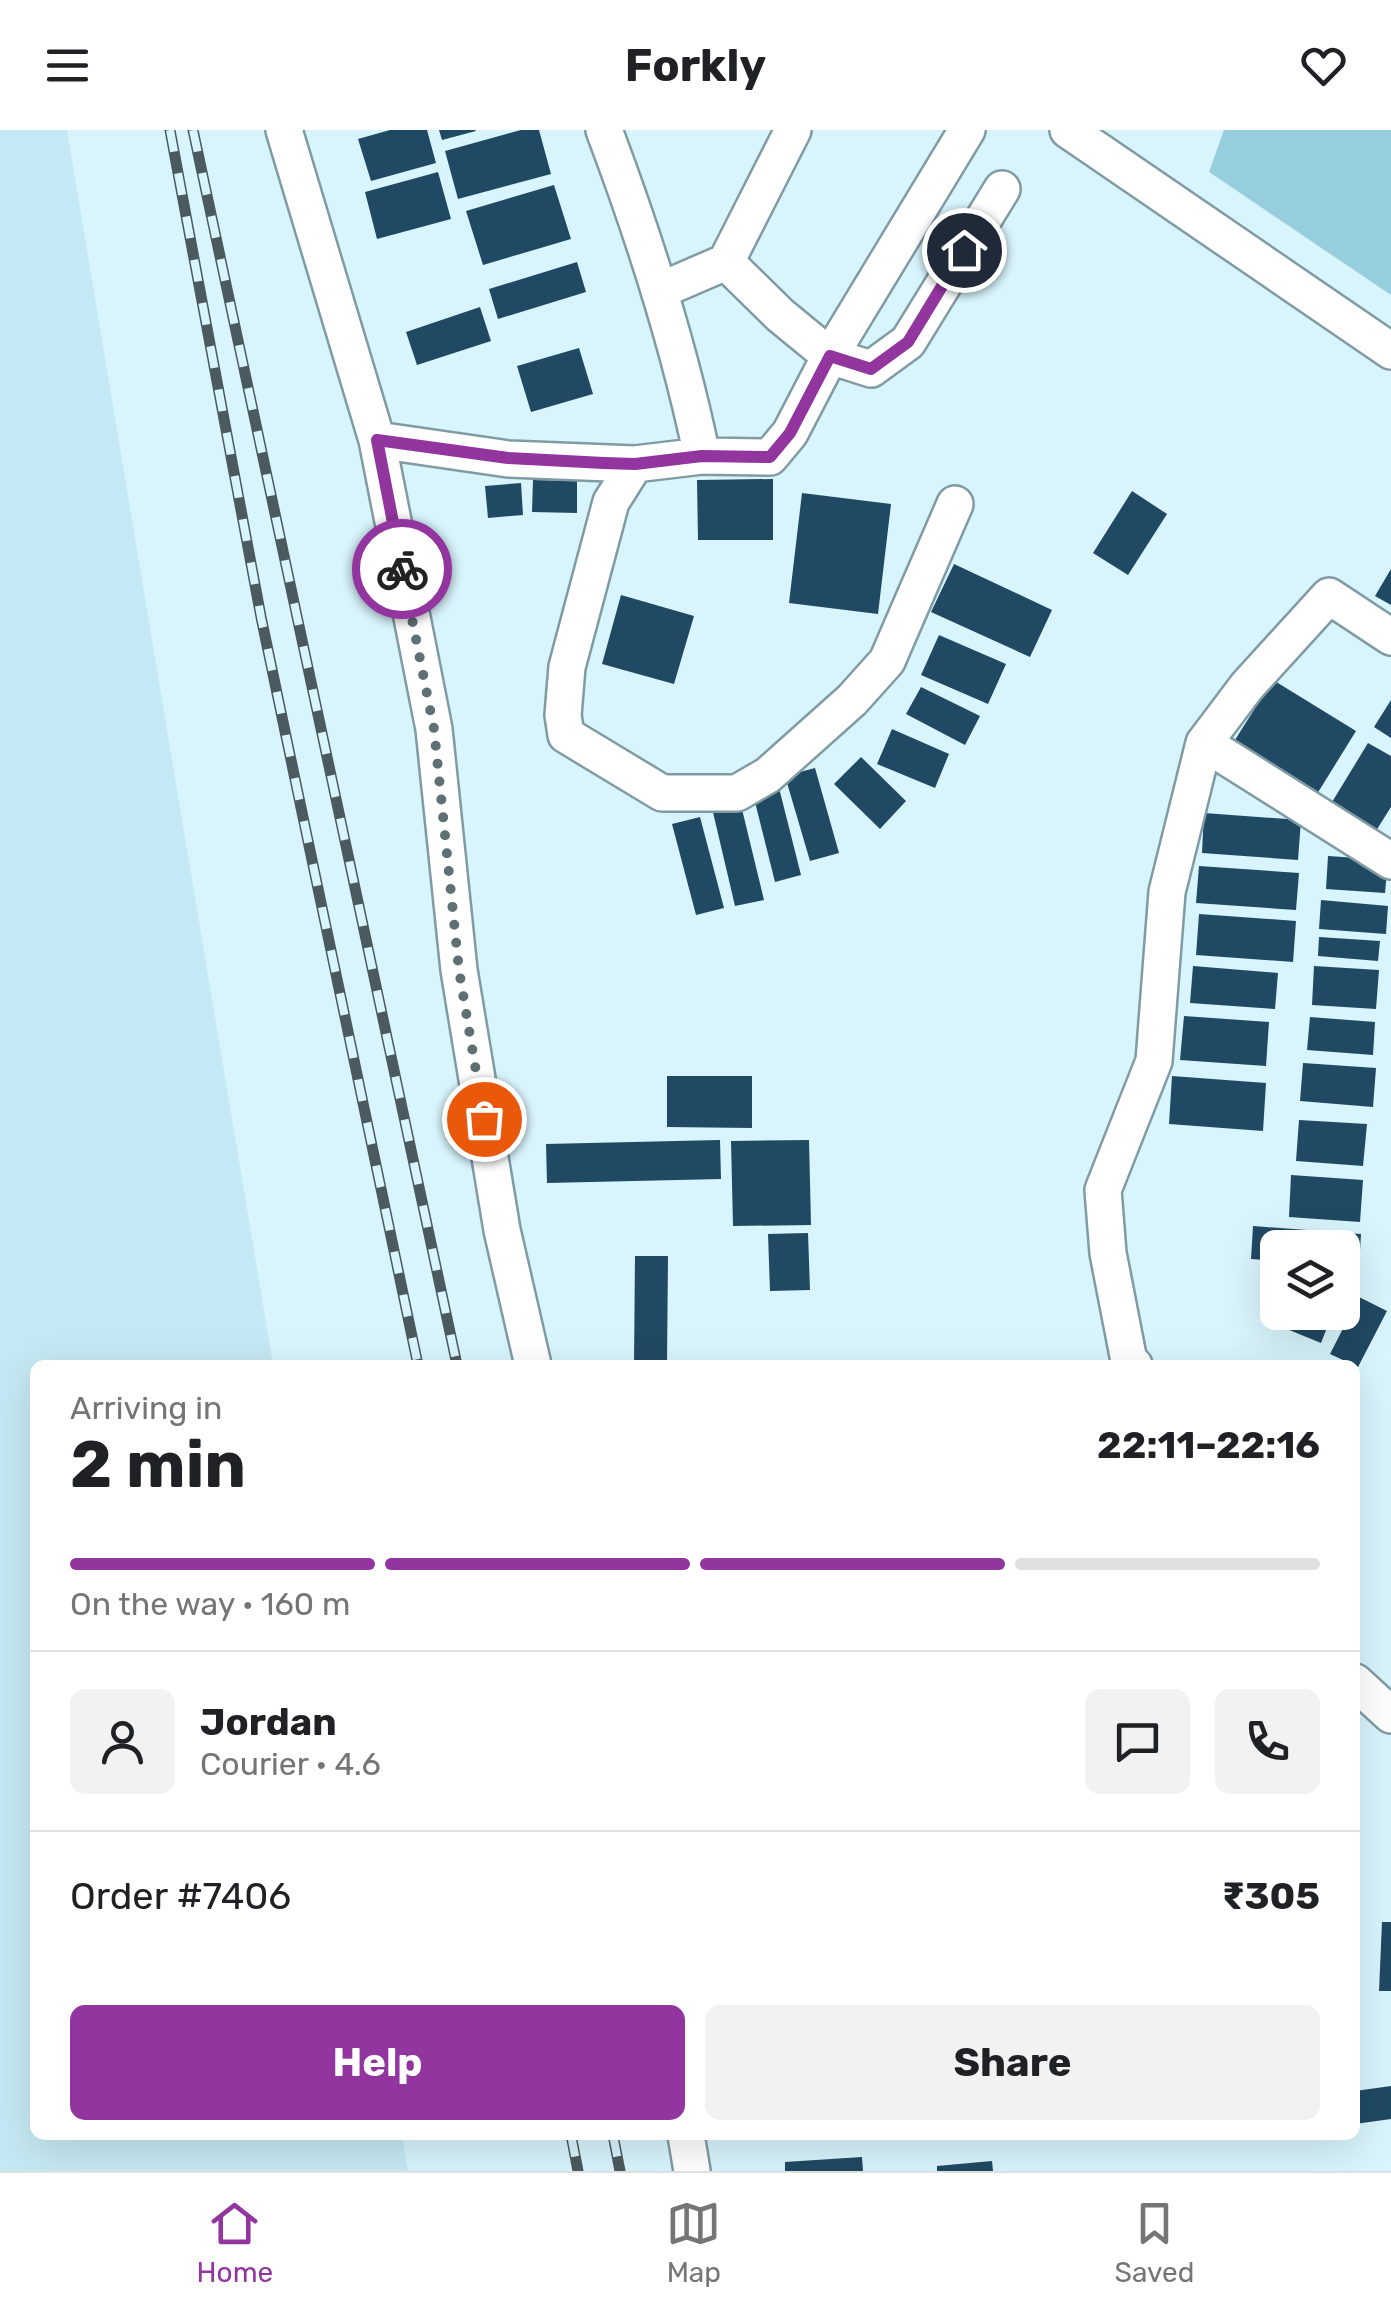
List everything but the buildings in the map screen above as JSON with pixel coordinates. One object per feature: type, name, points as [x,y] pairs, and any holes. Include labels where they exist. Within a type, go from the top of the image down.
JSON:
[{"type":"street","points":[[284,130],[377,440],[434,729],[459,970],[499,1211],[532,1360]]},
{"type":"street","points":[[604,130],[638,219],[702,456]]},
{"type":"street","points":[[659,291],[726,262],[793,130]]},
{"type":"street","points":[[377,440],[508,458],[635,464],[702,456],[770,457],[790,433],[830,356],[967,130]]},
{"type":"street","points":[[1068,130],[1391,352]]},
{"type":"street","points":[[726,262],[830,356],[871,369],[908,342],[1002,189]]},
{"type":"street","points":[[635,464],[611,502],[567,667],[563,714],[566,734],[662,793],[736,793],[768,775],[852,700],[886,662],[955,504]]},
{"type":"street","points":[[1129,1360],[1108,1253],[1102,1190],[1154,1060],[1167,892],[1204,742],[1246,686],[1329,596],[1391,637]]},
{"type":"street","points":[[1204,742],[1391,861]]},
{"type":"street","points":[[1360,1687],[1391,1715]]},
{"type":"street","points":[[687,2140],[692,2171]]},
{"type":"shaded area","points":[[0,130],[67,130],[272,1360],[30,1360],[30,2140],[403,2140],[408,2171],[0,2171]]},
{"type":"shaded area","points":[[1224,130],[1391,130],[1391,295],[1209,172]]},
{"type":"railway","points":[[170,130],[261,617],[417,1360]]},
{"type":"railway","points":[[193,130],[456,1360]]},
{"type":"railway","points":[[572,2140],[578,2171]]},
{"type":"railway","points":[[614,2140],[620,2171]]},
{"type":"way so far","points":[[402,569],[434,729],[459,970],[484,1119]]},
{"type":"route","points":[[402,569],[377,440],[508,458],[604,463],[635,464],[702,456],[770,457],[790,433],[830,356],[871,369],[908,342],[964,250]]}]
